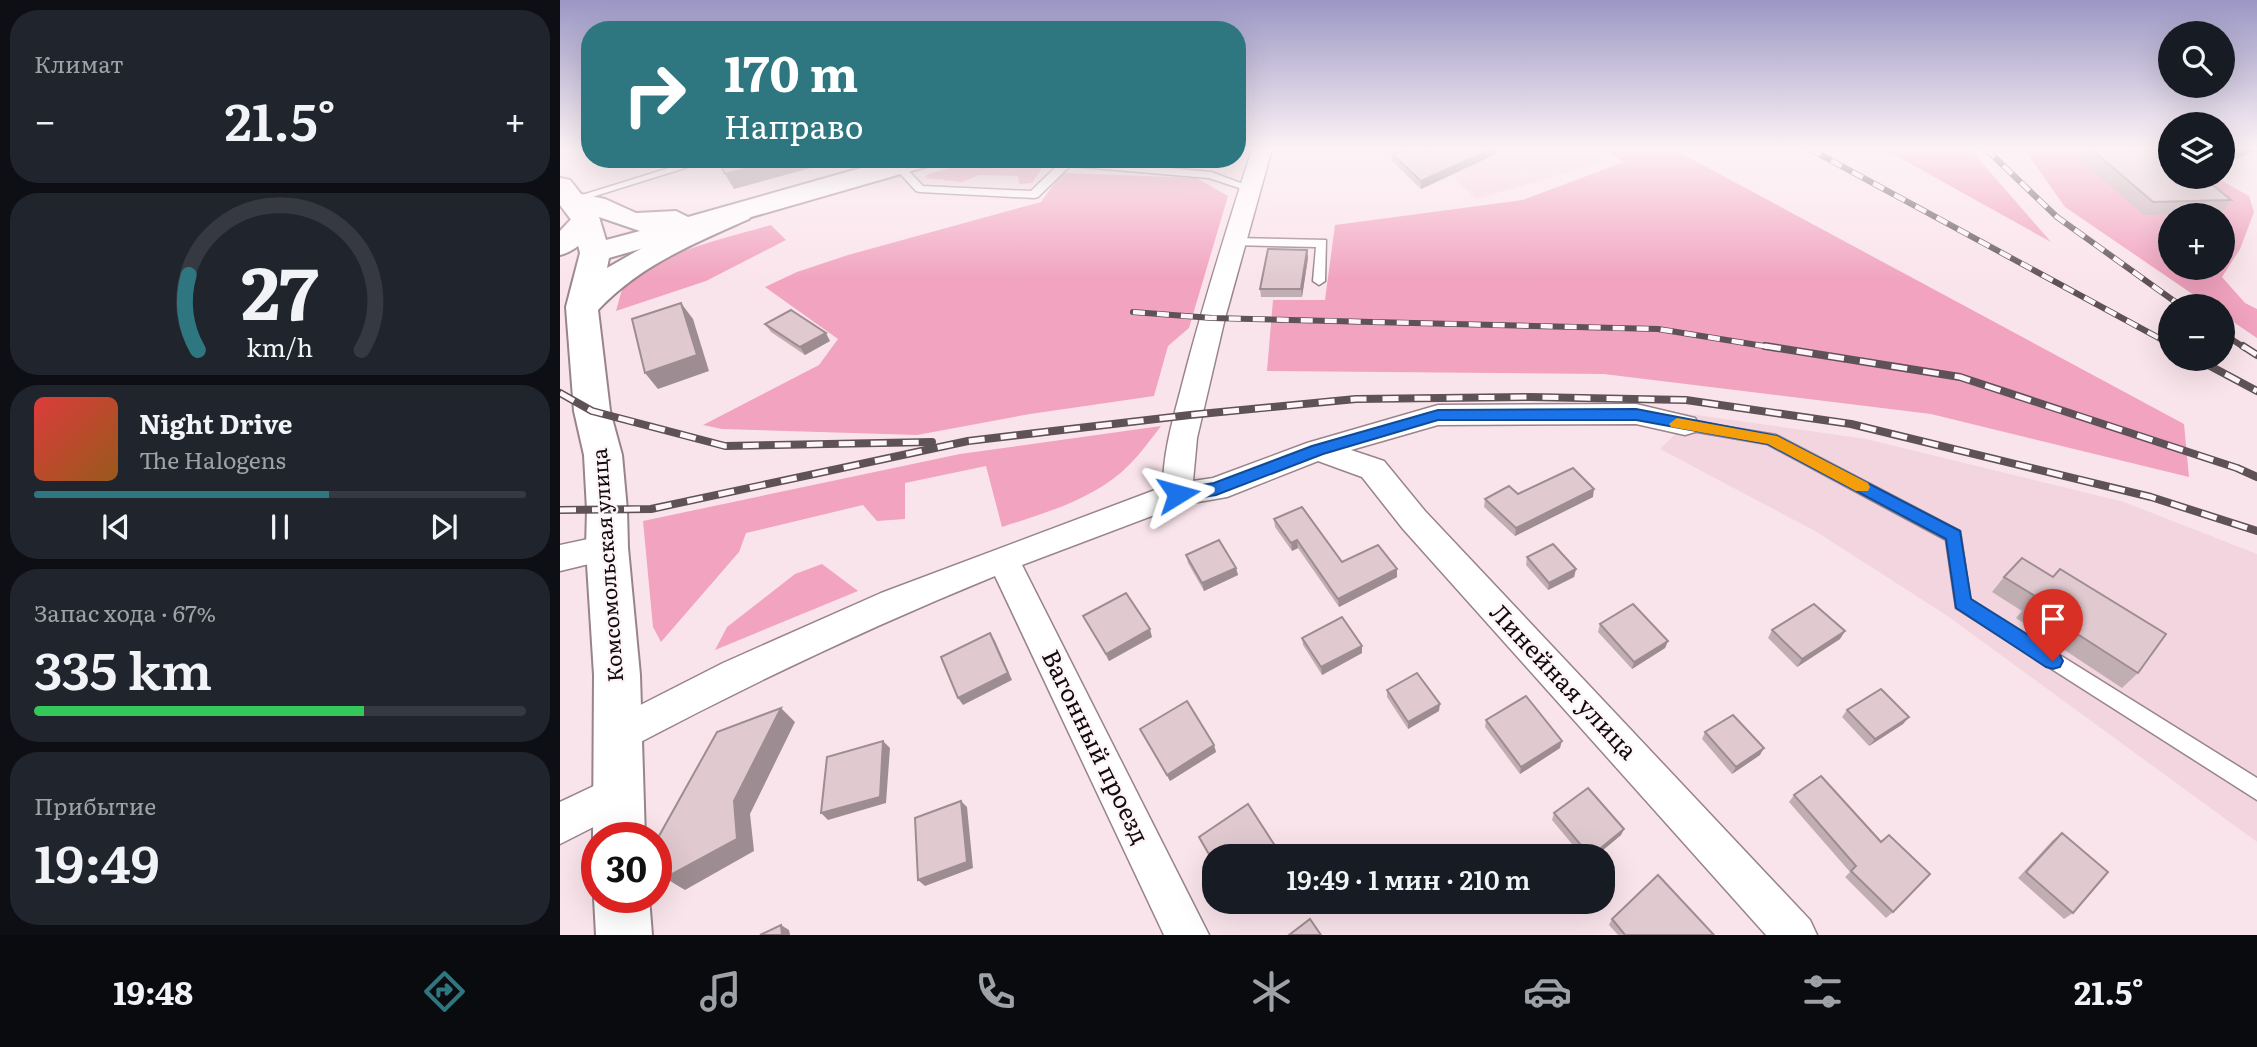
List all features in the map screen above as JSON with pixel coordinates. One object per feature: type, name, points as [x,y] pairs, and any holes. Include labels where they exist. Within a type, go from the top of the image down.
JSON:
[{"type":"main road","points":[[560,264],[809,193]]},
{"type":"main road","points":[[573,202],[600,205],[628,220],[663,222],[762,198],[783,194],[797,196]]},
{"type":"main road","points":[[560,246],[577,232],[573,202]]},
{"type":"main road","points":[[573,202],[595,253]]},
{"type":"main road","points":[[571,302],[599,287],[628,265],[744,211]]},
{"type":"main road","name":"Комсомольская улица","points":[[595,253],[571,302],[603,455],[617,675],[618,822]]},
{"type":"main road","points":[[623,913],[624,935]]},
{"type":"street","points":[[1178,494],[1178,465],[1183,438],[1247,193]]},
{"type":"street","points":[[618,735],[736,674],[893,603],[1178,494],[1216,489],[1317,450],[1438,415],[1636,414],[1685,425]]},
{"type":"street","name":"Линейная улица","points":[[1317,450],[1373,469],[1414,520],[1796,935]]},
{"type":"street","points":[[560,558],[607,548]]},
{"type":"street","name":"Вагонный проезд","points":[[1003,559],[1187,935]]},
{"type":"street","points":[[560,824],[617,794]]},
{"type":"lane","points":[[573,202],[603,193]]},
{"type":"lane","points":[[995,193],[1034,195],[1036,193]]},
{"type":"lane","points":[[1234,242],[1322,243],[1319,281]]},
{"type":"lane","points":[[1685,425],[1771,439],[1954,536],[1962,603],[2257,790]]},
{"type":"shaded area","points":[[1048,193],[1222,193],[1228,196],[1189,328],[1168,346],[1154,396],[1030,414],[917,435],[722,429],[703,425],[819,365],[838,339],[765,287],[797,272],[848,255],[1041,202]]},
{"type":"shaded area","points":[[1469,193],[1498,193],[1476,199]]},
{"type":"shaded area","points":[[1543,193],[1754,193],[2184,424],[2189,477],[1931,414],[1604,374],[1267,371],[1273,300],[1325,300],[1335,225],[1523,200]]},
{"type":"shaded area","points":[[1962,193],[2008,193],[2051,242]]},
{"type":"shaded area","points":[[2055,193],[2243,193],[2249,196],[2254,212],[2235,257],[2235,203],[2158,203],[2158,270],[2065,207]]},
{"type":"shaded area","points":[[771,225],[786,240],[706,281],[616,311],[625,285],[636,274],[652,265],[693,248]]},
{"type":"shaded area","points":[[2172,280],[2225,280],[2245,303],[2257,309],[2257,338],[2235,323],[2235,294],[2192,294]]},
{"type":"shaded area","points":[[1682,413],[1866,439],[2124,502],[2257,554],[2257,842],[1946,615],[1815,531],[1660,449],[1684,425]]},
{"type":"shaded area","points":[[1161,426],[1130,464],[1102,487],[1070,503],[1002,527],[986,466],[905,483],[905,519],[877,521],[863,505],[746,533],[739,552],[661,642],[653,627],[643,521],[960,454]]},
{"type":"shaded area","points":[[822,564],[858,591],[715,650],[727,627],[795,574]]},
{"type":"building","points":[[2142,193],[2222,193],[2231,200],[2153,202]]},
{"type":"building","points":[[1268,249],[1307,250],[1301,289],[1260,289]]},
{"type":"building","points":[[681,303],[697,355],[645,373],[632,319]]},
{"type":"building","points":[[791,310],[826,333],[800,347],[765,324]]},
{"type":"building","points":[[1573,468],[1594,489],[1516,528],[1485,499],[1509,486],[1518,494]]},
{"type":"building","points":[[1302,507],[1342,562],[1378,545],[1397,569],[1338,599],[1297,540],[1291,543],[1274,519]]},
{"type":"building","points":[[1219,540],[1236,568],[1202,583],[1186,555]]},
{"type":"building","points":[[1553,544],[1576,569],[1549,583],[1527,557]]},
{"type":"building","points":[[2022,558],[2053,577],[2060,569],[2166,634],[2138,673],[2029,603],[2035,596],[2004,577]]},
{"type":"building","points":[[1126,593],[1150,629],[1106,654],[1083,616]]},
{"type":"building","points":[[1633,604],[1668,641],[1634,662],[1600,624]]},
{"type":"building","points":[[1814,604],[1845,631],[1802,659],[1772,630]]},
{"type":"building","points":[[1342,617],[1362,646],[1321,667],[1302,638]]},
{"type":"building","points":[[990,633],[1008,673],[958,698],[941,657]]},
{"type":"building","points":[[1417,673],[1440,704],[1408,722],[1387,690]]},
{"type":"building","points":[[1881,689],[1909,717],[1875,739],[1847,710]]},
{"type":"building","points":[[1526,696],[1562,741],[1521,767],[1486,720]]},
{"type":"building","points":[[1187,701],[1214,745],[1167,775],[1140,729]]},
{"type":"building","points":[[781,708],[734,801],[737,839],[672,874],[672,822],[667,822],[717,732]]},
{"type":"building","points":[[1733,715],[1764,748],[1736,767],[1705,732]]},
{"type":"building","points":[[883,741],[880,797],[821,813],[827,757]]},
{"type":"building","points":[[1821,776],[1881,842],[1889,835],[1930,874],[1893,912],[1851,871],[1856,866],[1794,795]]},
{"type":"building","points":[[1588,788],[1624,829],[1606,844],[1580,844],[1554,813]]},
{"type":"building","points":[[961,801],[967,862],[918,880],[915,818]]},
{"type":"building","points":[[1248,804],[1274,844],[1203,844],[1199,837]]},
{"type":"building","points":[[2062,833],[2108,872],[2073,913],[2026,872]]},
{"type":"building","points":[[1658,875],[1714,935],[1625,935],[1612,919]]},
{"type":"building","points":[[1310,919],[1321,935],[1289,935]]},
{"type":"building","points":[[781,925],[782,935],[760,935]]},
{"type":"railway","points":[[1891,193],[2158,338]]},
{"type":"railway","points":[[2032,193],[2057,217],[2164,294]]},
{"type":"railway","points":[[1133,312],[1212,318],[1658,329],[1776,348]]},
{"type":"railway","points":[[2235,341],[2245,348]]},
{"type":"railway","points":[[1765,346],[1960,377],[2237,468],[2257,477]]},
{"type":"railway","points":[[2243,346],[2257,355]]},
{"type":"railway","points":[[2220,371],[2257,391]]},
{"type":"railway","points":[[560,393],[592,411],[725,446],[932,442]]},
{"type":"railway","points":[[560,510],[651,509],[968,441],[1190,415],[1356,399],[1530,397],[1686,400],[1851,424],[2151,497],[2257,531]]},
{"type":"slow traffic","points":[[1677,424],[1771,439],[1862,487]]},
{"type":"route","points":[[1178,494],[1216,489],[1317,450],[1438,415],[1636,414],[1771,439],[1954,536],[1962,603],[2053,661]]}]
